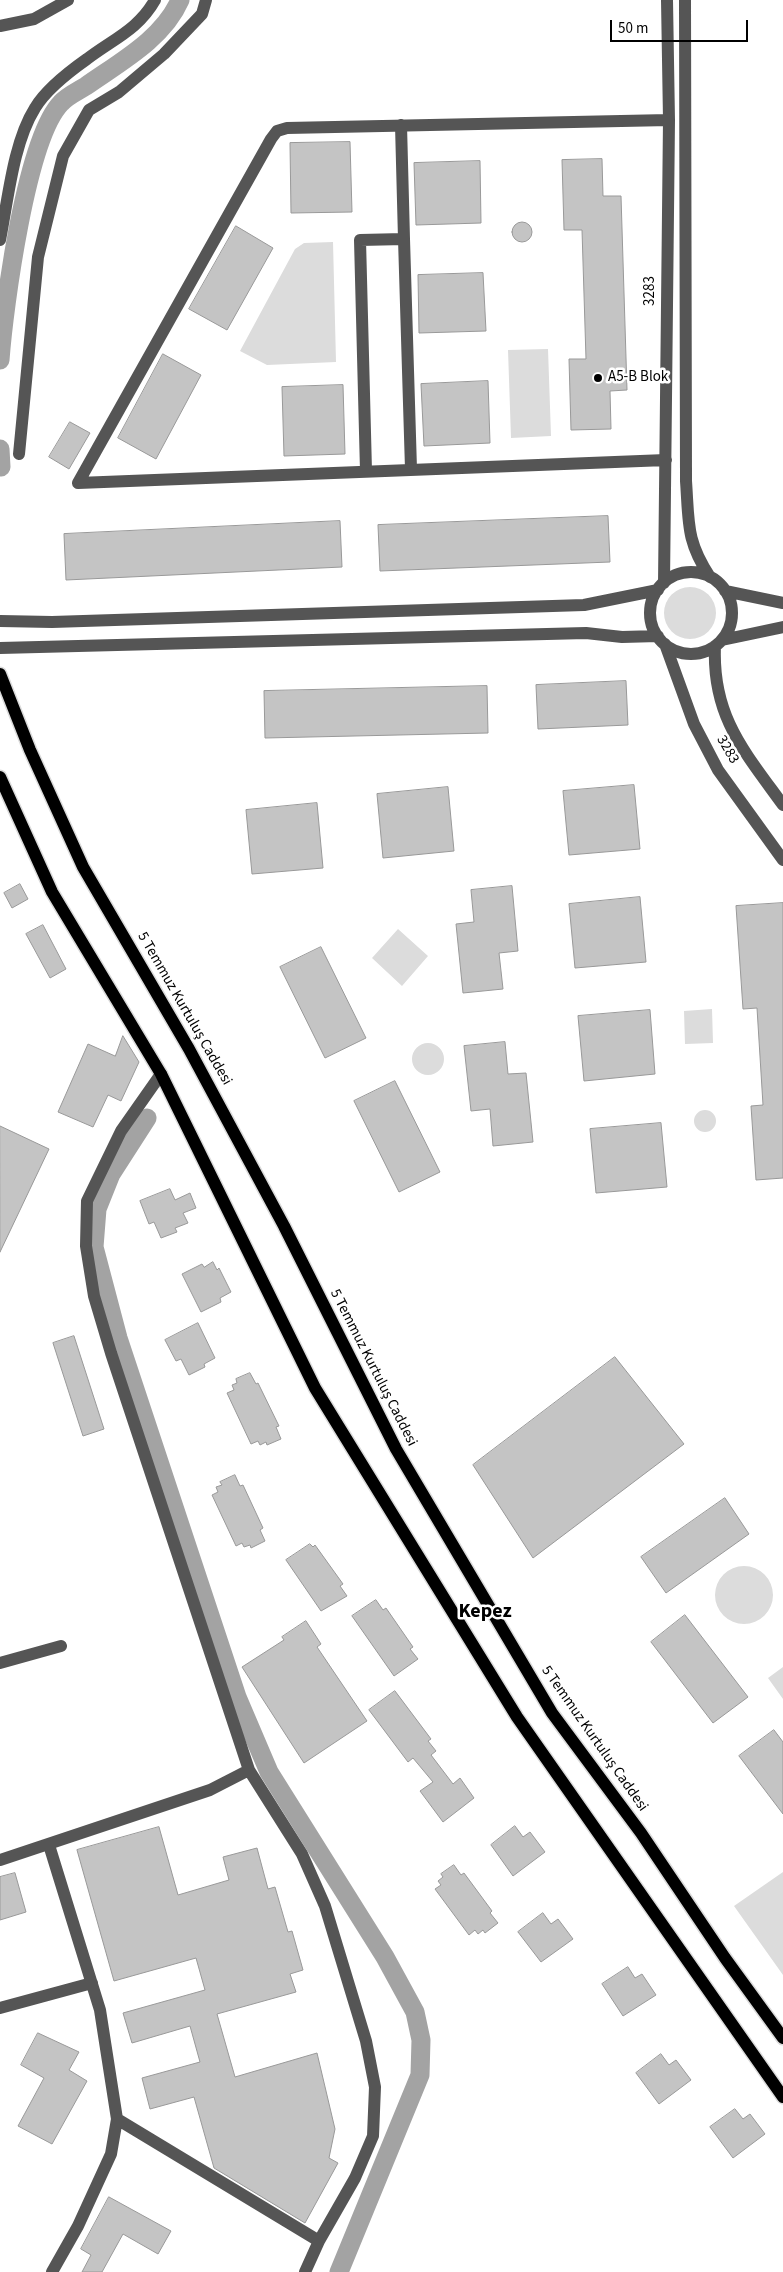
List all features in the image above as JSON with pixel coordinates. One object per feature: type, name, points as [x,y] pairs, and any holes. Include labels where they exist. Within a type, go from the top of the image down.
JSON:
[{"type":"main road","name":"5 Temmuz Kurtuluş Caddesi","points":[[0,674],[30,750],[83,867],[189,1048],[284,1226],[396,1449],[552,1713],[641,1833],[725,1958],[783,2038]]},
{"type":"main road","points":[[1,780],[52,892],[161,1074],[326,1404],[518,1717],[783,2097]]},
{"type":"street","points":[[0,26],[34,18],[68,0]]},
{"type":"street","points":[[0,240],[20,142],[35,108],[65,76],[88,57],[116,41],[136,24],[148,12],[155,0]]},
{"type":"street","points":[[19,454],[38,257],[62,156],[89,110],[119,92],[164,54],[202,14],[206,0]]},
{"type":"street","name":"3283","points":[[661,586],[666,460],[669,120],[667,0]]},
{"type":"street","points":[[685,0],[686,481],[689,536],[699,561],[710,577],[725,590],[783,603]]},
{"type":"street","points":[[666,460],[78,483],[271,139],[277,132],[287,128],[669,120]]},
{"type":"street","points":[[401,126],[411,469]]},
{"type":"street","points":[[366,471],[360,240],[404,239]]},
{"type":"street","points":[[0,621],[62,622],[584,605],[661,586],[682,573],[692,572],[710,577]]},
{"type":"street","points":[[661,586],[651,608],[653,628],[661,640],[672,649],[690,654],[708,650],[719,643],[783,627]]},
{"type":"street","points":[[719,643],[728,631],[732,610],[725,590]]},
{"type":"street","points":[[0,648],[586,633],[661,640]]},
{"type":"street","name":"3283","points":[[661,640],[694,724],[718,770],[783,860]]},
{"type":"street","name":"3283","points":[[719,643],[714,672],[724,711],[742,748],[783,805]]},
{"type":"street","points":[[161,1074],[121,1130],[87,1201],[86,1246],[94,1296],[108,1344],[249,1770],[302,1854],[325,1906],[366,2041],[375,2087],[373,2136],[355,2178],[319,2241],[305,2272]]},
{"type":"street","points":[[0,1663],[61,1646]]},
{"type":"street","points":[[0,1860],[210,1790],[249,1770]]},
{"type":"street","points":[[49,1845],[100,2010],[118,2120],[111,2154],[78,2226],[52,2272]]},
{"type":"street","points":[[0,2008],[92,1983]]},
{"type":"street","points":[[118,2120],[319,2241]]},
{"type":"shaded area","points":[[333,242],[336,362],[267,365],[240,351],[295,249],[304,243]]},
{"type":"shaded area","points":[[548,349],[551,436],[511,438],[508,350]]},
{"type":"shaded area","points":[[690,587],[704,591],[712,599],[716,613],[712,627],[704,635],[690,639],[676,635],[668,627],[664,613],[668,599],[676,591]]},
{"type":"shaded area","points":[[398,929],[428,956],[402,986],[372,958]]},
{"type":"shaded area","points":[[712,1009],[713,1043],[685,1044],[684,1011]]},
{"type":"shaded area","points":[[428,1043],[434,1044],[439,1048],[443,1053],[443,1065],[439,1070],[434,1074],[428,1075],[422,1074],[417,1070],[413,1065],[412,1059],[413,1053],[417,1048],[422,1044]]},
{"type":"shaded area","points":[[705,1110],[715,1117],[716,1121],[709,1131],[705,1132],[695,1125],[694,1121],[701,1111]]},
{"type":"shaded area","points":[[744,1566],[760,1571],[768,1579],[773,1595],[768,1611],[760,1619],[744,1624],[728,1619],[720,1611],[715,1595],[720,1579],[728,1571]]},
{"type":"shaded area","points":[[783,1667],[783,1699],[768,1678]]},
{"type":"shaded area","points":[[783,1872],[783,1975],[734,1906]]},
{"type":"building","points":[[350,142],[352,212],[291,213],[290,143]]},
{"type":"building","points":[[602,159],[603,196],[621,196],[627,390],[610,391],[611,429],[571,430],[569,359],[586,359],[582,230],[564,230],[562,160]]},
{"type":"building","points":[[480,161],[481,223],[416,225],[414,163]]},
{"type":"building","points":[[522,222],[529,225],[532,232],[529,239],[522,242],[515,239],[512,232],[515,225]]},
{"type":"building","points":[[236,226],[273,248],[227,330],[189,309]]},
{"type":"building","points":[[483,273],[486,331],[419,333],[418,275]]},
{"type":"building","points":[[163,354],[201,375],[156,459],[118,438]]},
{"type":"building","points":[[488,381],[490,443],[424,446],[421,384]]},
{"type":"building","points":[[343,385],[345,454],[284,456],[282,387]]},
{"type":"building","points":[[70,422],[90,433],[69,469],[49,457]]},
{"type":"building","points":[[608,516],[610,562],[380,571],[378,525]]},
{"type":"building","points":[[340,521],[342,567],[66,580],[64,534]]},
{"type":"building","points":[[626,681],[628,725],[538,729],[536,685]]},
{"type":"building","points":[[487,686],[488,733],[265,738],[264,691]]},
{"type":"building","points":[[634,785],[640,849],[569,855],[563,791]]},
{"type":"building","points":[[448,787],[454,851],[383,858],[377,794]]},
{"type":"building","points":[[317,803],[323,868],[252,874],[246,810]]},
{"type":"building","points":[[20,884],[28,899],[12,908],[4,893]]},
{"type":"building","points":[[512,886],[518,951],[499,953],[503,989],[463,993],[456,924],[474,922],[471,890]]},
{"type":"building","points":[[640,897],[646,962],[575,968],[569,904]]},
{"type":"building","points":[[783,903],[783,1178],[756,1180],[751,1106],[763,1105],[757,1008],[743,1009],[736,906]]},
{"type":"building","points":[[43,925],[66,969],[50,978],[26,934]]},
{"type":"building","points":[[321,947],[366,1038],[325,1058],[280,967]]},
{"type":"building","points":[[650,1010],[655,1074],[584,1081],[578,1016]]},
{"type":"building","points":[[123,1036],[139,1062],[121,1101],[108,1095],[93,1127],[58,1112],[88,1044],[115,1056]]},
{"type":"building","points":[[505,1042],[508,1074],[526,1073],[533,1142],[493,1146],[490,1109],[471,1111],[464,1046]]},
{"type":"building","points":[[395,1081],[440,1172],[399,1192],[354,1101]]},
{"type":"building","points":[[661,1123],[667,1187],[596,1193],[590,1129]]},
{"type":"building","points":[[0,1126],[49,1149],[0,1252]]},
{"type":"building","points":[[170,1189],[175,1200],[190,1193],[196,1208],[183,1213],[188,1223],[175,1228],[177,1232],[161,1238],[154,1222],[149,1224],[140,1201]]},
{"type":"building","points":[[213,1262],[217,1270],[219,1268],[231,1292],[220,1298],[221,1302],[201,1312],[182,1274],[202,1264],[204,1267]]},
{"type":"building","points":[[198,1323],[215,1358],[204,1364],[205,1367],[189,1375],[181,1359],[176,1361],[165,1340]]},
{"type":"building","points":[[74,1336],[104,1429],[83,1436],[53,1343]]},
{"type":"building","points":[[615,1357],[684,1444],[533,1558],[473,1465]]},
{"type":"building","points":[[250,1373],[256,1384],[258,1383],[279,1426],[276,1427],[281,1439],[267,1445],[266,1442],[260,1445],[258,1441],[251,1444],[227,1393],[234,1390],[232,1385],[237,1383],[236,1379]]},
{"type":"building","points":[[235,1475],[240,1486],[243,1485],[263,1528],[260,1530],[265,1541],[251,1548],[250,1545],[244,1547],[242,1543],[236,1546],[212,1495],[218,1492],[216,1487],[222,1485],[220,1482]]},
{"type":"building","points":[[725,1498],[749,1534],[666,1593],[641,1557]]},
{"type":"building","points":[[310,1544],[313,1547],[315,1545],[343,1584],[340,1586],[347,1596],[321,1611],[286,1560]]},
{"type":"building","points":[[376,1600],[383,1610],[386,1608],[413,1647],[410,1649],[418,1659],[394,1676],[352,1616]]},
{"type":"building","points":[[685,1615],[748,1697],[713,1723],[651,1642]]},
{"type":"building","points":[[306,1621],[321,1644],[317,1647],[367,1721],[304,1763],[242,1667],[284,1640],[282,1637]]},
{"type":"building","points":[[395,1691],[431,1739],[428,1741],[436,1751],[431,1755],[453,1784],[460,1778],[474,1798],[443,1822],[420,1791],[433,1782],[413,1758],[408,1762],[369,1710]]},
{"type":"building","points":[[774,1730],[783,1742],[783,1814],[739,1756]]},
{"type":"building","points":[[515,1826],[523,1837],[530,1832],[545,1852],[513,1876],[491,1845]]},
{"type":"building","points":[[159,1827],[178,1895],[229,1880],[223,1857],[257,1848],[268,1889],[275,1887],[288,1932],[292,1931],[303,1970],[290,1974],[296,1992],[217,2014],[235,2077],[317,2053],[335,2129],[329,2158],[338,2163],[305,2223],[214,2168],[194,2097],[150,2109],[142,2078],[200,2062],[190,2026],[132,2043],[123,2013],[205,1990],[196,1958],[114,1981],[77,1850]]},
{"type":"building","points":[[454,1865],[461,1875],[464,1873],[492,1911],[490,1913],[498,1923],[485,1933],[483,1930],[478,1934],[475,1930],[469,1935],[435,1889],[441,1885],[438,1881],[443,1877],[441,1874]]},
{"type":"building","points":[[15,1873],[26,1912],[0,1920],[0,1877]]},
{"type":"building","points":[[543,1913],[551,1924],[558,1919],[573,1939],[541,1962],[518,1932]]},
{"type":"building","points":[[628,1967],[635,1978],[642,1974],[656,1995],[623,2016],[602,1984]]},
{"type":"building","points":[[38,2033],[79,2052],[69,2070],[87,2081],[52,2144],[18,2126],[44,2078],[21,2065]]},
{"type":"building","points":[[661,2054],[669,2065],[676,2060],[691,2080],[659,2104],[636,2073]]},
{"type":"building","points":[[735,2109],[743,2119],[750,2114],[765,2134],[733,2158],[710,2127]]},
{"type":"building","points":[[109,2197],[171,2231],[158,2254],[123,2234],[102,2272],[82,2272],[91,2255],[81,2249]]},
{"type":"waterway","points":[[0,360],[6,303],[19,225],[27,186],[48,122],[66,98],[126,59],[152,38],[163,27],[180,0]]},
{"type":"waterway","points":[[0,449],[1,467]]},
{"type":"waterway","points":[[147,1118],[111,1174],[97,1209],[94,1247],[118,1338],[237,1697],[269,1772],[385,1957],[415,2012],[421,2040],[420,2075],[339,2272]]},
{"type":"place","name":"A5-B Blok","points":[[598,378]]},
{"type":"district","name":"Kepez","points":[[485,1613]]}]
